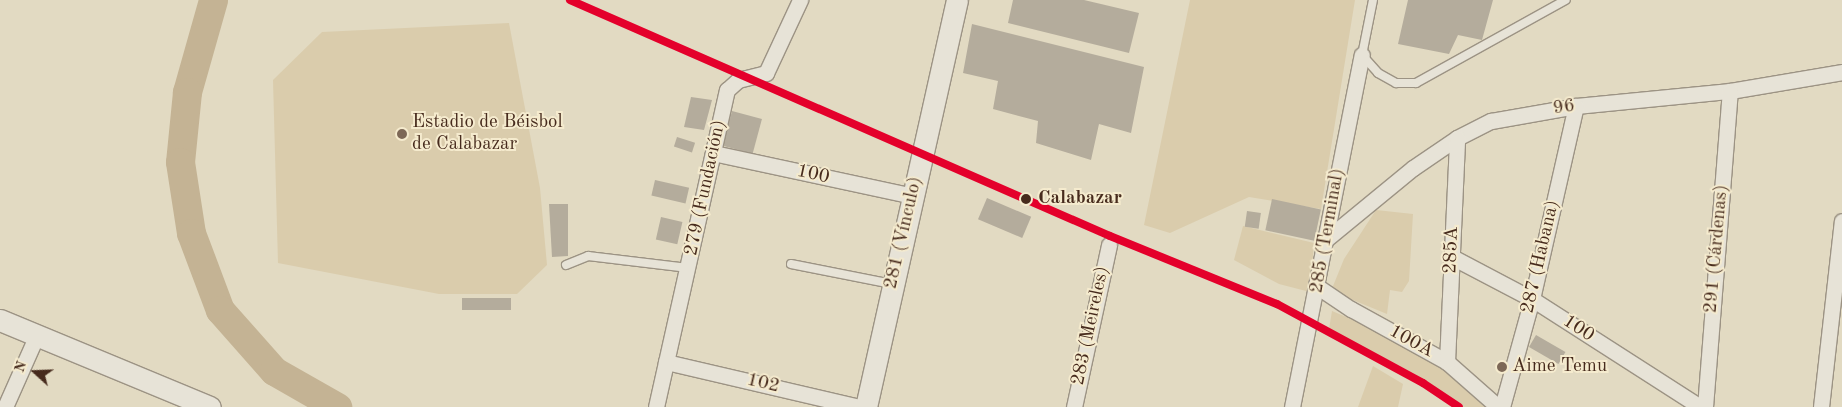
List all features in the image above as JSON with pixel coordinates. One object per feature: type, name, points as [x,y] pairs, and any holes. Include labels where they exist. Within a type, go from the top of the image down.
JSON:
[{"type":"main road","name":"281 (Vínculo)","points":[[866,407],[957,0]]},
{"type":"main road","points":[[0,320],[36,337],[210,407]]},
{"type":"street","name":"279 (Fundación)","points":[[656,407],[727,90],[738,80],[766,73],[800,0]]},
{"type":"street","name":"285 (Terminal)","points":[[1292,407],[1318,287],[1324,241],[1362,56]]},
{"type":"street","name":"96","points":[[1324,241],[1392,184],[1457,138],[1491,121],[1576,106],[1730,91],[1842,72]]},
{"type":"street","name":"291 (Cárdenas)","points":[[1705,407],[1730,91]]},
{"type":"street","name":"287 (Habana)","points":[[1500,407],[1532,299],[1576,106]]},
{"type":"street","name":"285A","points":[[1447,362],[1457,138]]},
{"type":"street","name":"100","points":[[713,153],[913,196]]},
{"type":"street","points":[[1821,407],[1842,221]]},
{"type":"street","name":"283 (Meireles)","points":[[1074,407],[1109,245]]},
{"type":"street","name":"100","points":[[1452,257],[1532,299],[1700,407]]},
{"type":"street","name":"100A","points":[[1318,287],[1351,309],[1447,362],[1500,407]]},
{"type":"street","points":[[5,407],[36,337]]},
{"type":"street","name":"102","points":[[666,362],[859,407]]},
{"type":"lane","points":[[1373,0],[1362,56],[1378,74],[1396,83],[1416,83],[1566,0]]},
{"type":"lane","points":[[566,265],[588,256],[688,268]]},
{"type":"lane","points":[[791,264],[892,284]]},
{"type":"shaded area","points":[[1190,0],[1355,0],[1321,209],[1249,197],[1170,233],[1144,225]]},
{"type":"shaded area","name":"Estadio de Béisbol de Calabazar","points":[[509,23],[540,188],[547,265],[517,294],[439,294],[278,263],[273,80],[322,32]]},
{"type":"shaded area","points":[[1376,210],[1413,214],[1409,281],[1402,292],[1390,290],[1387,314],[1331,291],[1344,259]]},
{"type":"shaded area","points":[[1243,226],[1314,243],[1310,292],[1279,284],[1234,260]]},
{"type":"shaded area","points":[[1332,311],[1385,333],[1446,371],[1488,407],[1461,407],[1415,374],[1329,329]]},
{"type":"shaded area","points":[[1373,366],[1403,384],[1398,407],[1358,407]]},
{"type":"building","points":[[1013,0],[1084,0],[1139,13],[1129,53],[1008,23]]},
{"type":"building","points":[[1408,0],[1493,0],[1482,40],[1458,35],[1449,54],[1398,44]]},
{"type":"building","points":[[972,24],[1144,67],[1131,133],[1099,124],[1091,160],[1036,143],[1038,121],[993,109],[998,81],[963,73]]},
{"type":"building","points":[[691,97],[712,100],[704,130],[684,127]]},
{"type":"building","points":[[732,111],[762,119],[753,154],[723,146]]},
{"type":"building","points":[[677,137],[695,143],[692,152],[674,147]]},
{"type":"building","points":[[655,180],[689,188],[686,203],[651,196]]},
{"type":"building","name":"Calabazar","points":[[987,198],[1031,217],[1022,238],[978,219]]},
{"type":"building","points":[[1272,199],[1321,209],[1314,241],[1265,230]]},
{"type":"building","points":[[549,204],[568,204],[568,256],[552,257]]},
{"type":"building","points":[[1247,211],[1261,213],[1259,229],[1245,227]]},
{"type":"building","points":[[661,217],[682,222],[677,244],[656,239]]},
{"type":"building","points":[[462,298],[511,298],[511,310],[462,310]]},
{"type":"building","points":[[1536,335],[1565,352],[1558,364],[1529,347]]},
{"type":"waterway","points":[[213,0],[187,92],[180,162],[191,233],[220,310],[274,371],[337,407]]},
{"type":"transit line","points":[[570,0],[1110,236],[1277,304],[1423,383],[1459,407]]},
{"type":"place","name":"Estadio de Béisbol de Calabazar","points":[[402,134]]},
{"type":"place","name":"Calabazar","points":[[1026,199]]},
{"type":"place","name":"Aime Temu","points":[[1502,367]]}]
